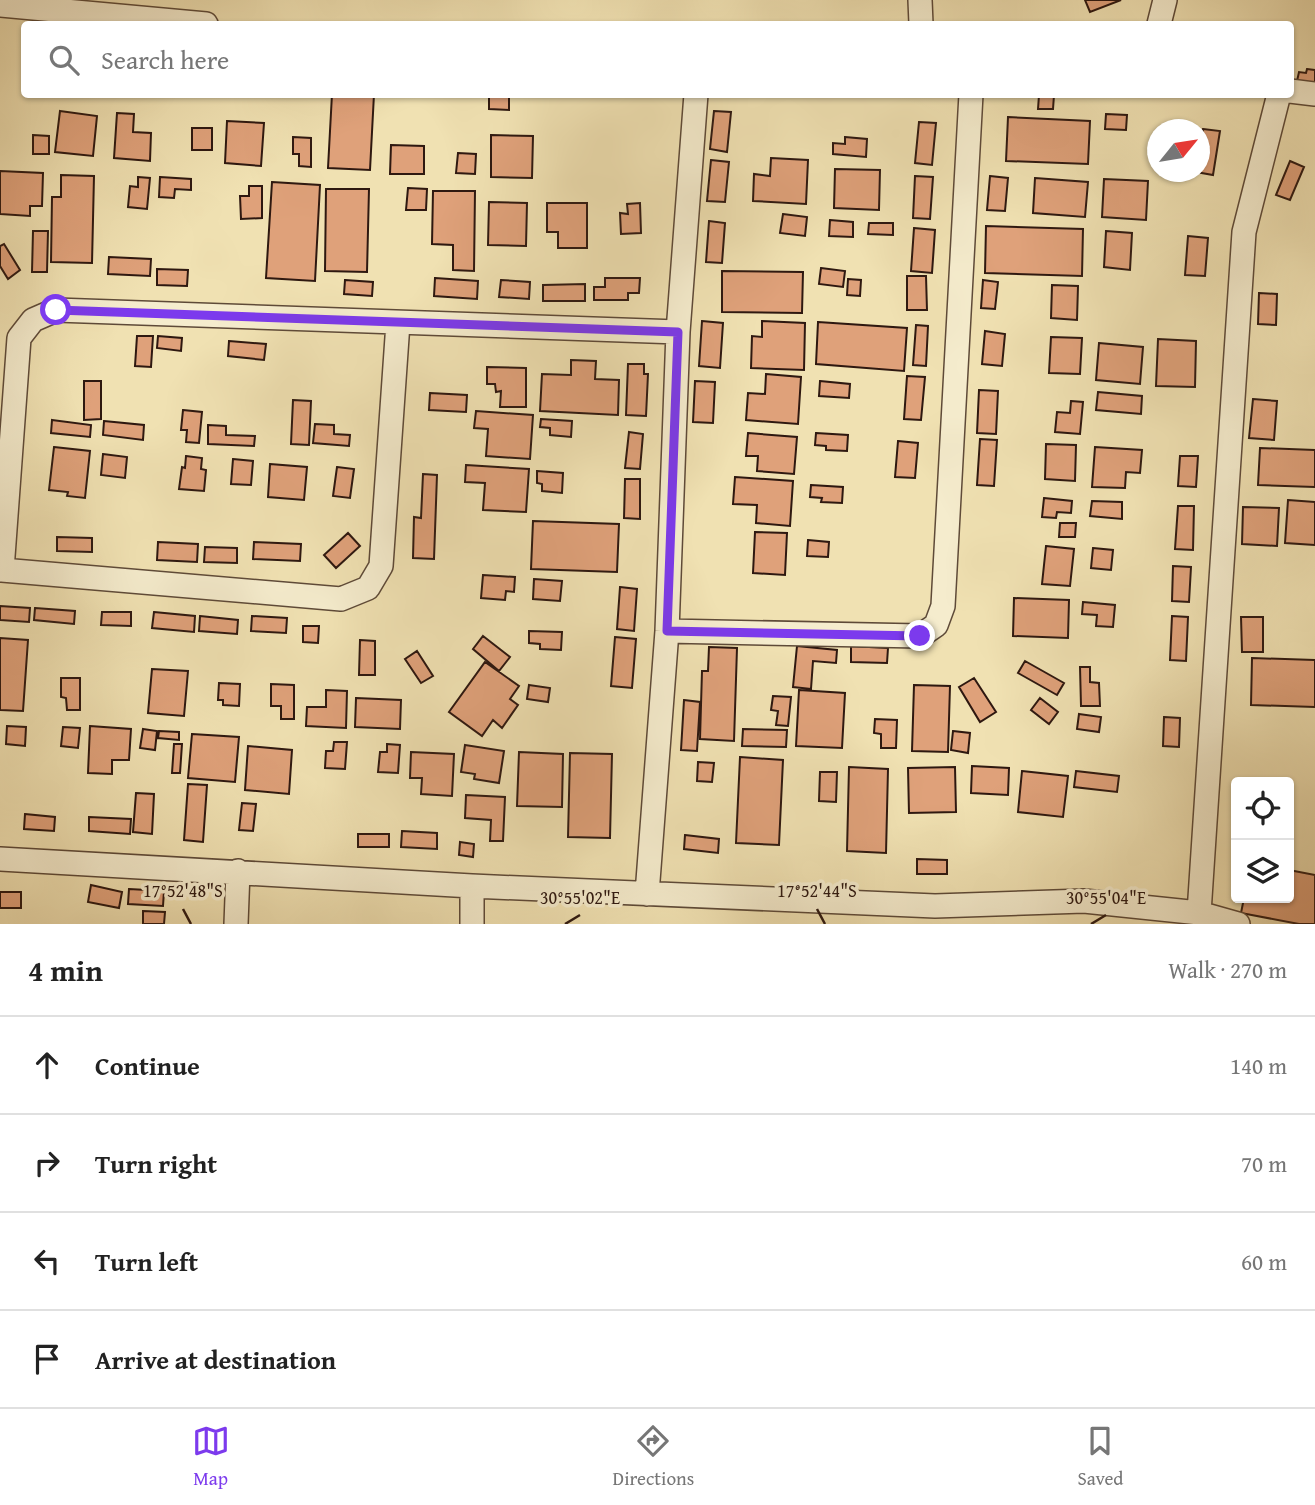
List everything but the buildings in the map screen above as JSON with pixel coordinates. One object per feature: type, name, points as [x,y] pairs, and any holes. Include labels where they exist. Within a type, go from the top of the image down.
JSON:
[{"type":"street","points":[[920,0],[921,21]]},
{"type":"street","points":[[1160,21],[1165,0]]},
{"type":"street","points":[[0,5],[173,21]]},
{"type":"street","points":[[1294,91],[1315,94]]},
{"type":"street","points":[[647,894],[667,631],[678,332],[696,98]]},
{"type":"street","points":[[667,631],[920,636],[936,625],[943,606],[971,98]]},
{"type":"street","points":[[1199,913],[1244,232],[1278,98]]},
{"type":"street","points":[[398,323],[381,566],[368,588],[341,599],[1,570],[19,338],[33,320],[56,310],[678,332]]},
{"type":"street","points":[[0,859],[647,894],[934,915],[1084,901],[1199,913],[1238,924]]},
{"type":"street","points":[[236,924],[238,871]]},
{"type":"street","points":[[472,886],[472,924]]},
{"type":"route","points":[[56,310],[678,332],[667,631],[920,636]]}]
